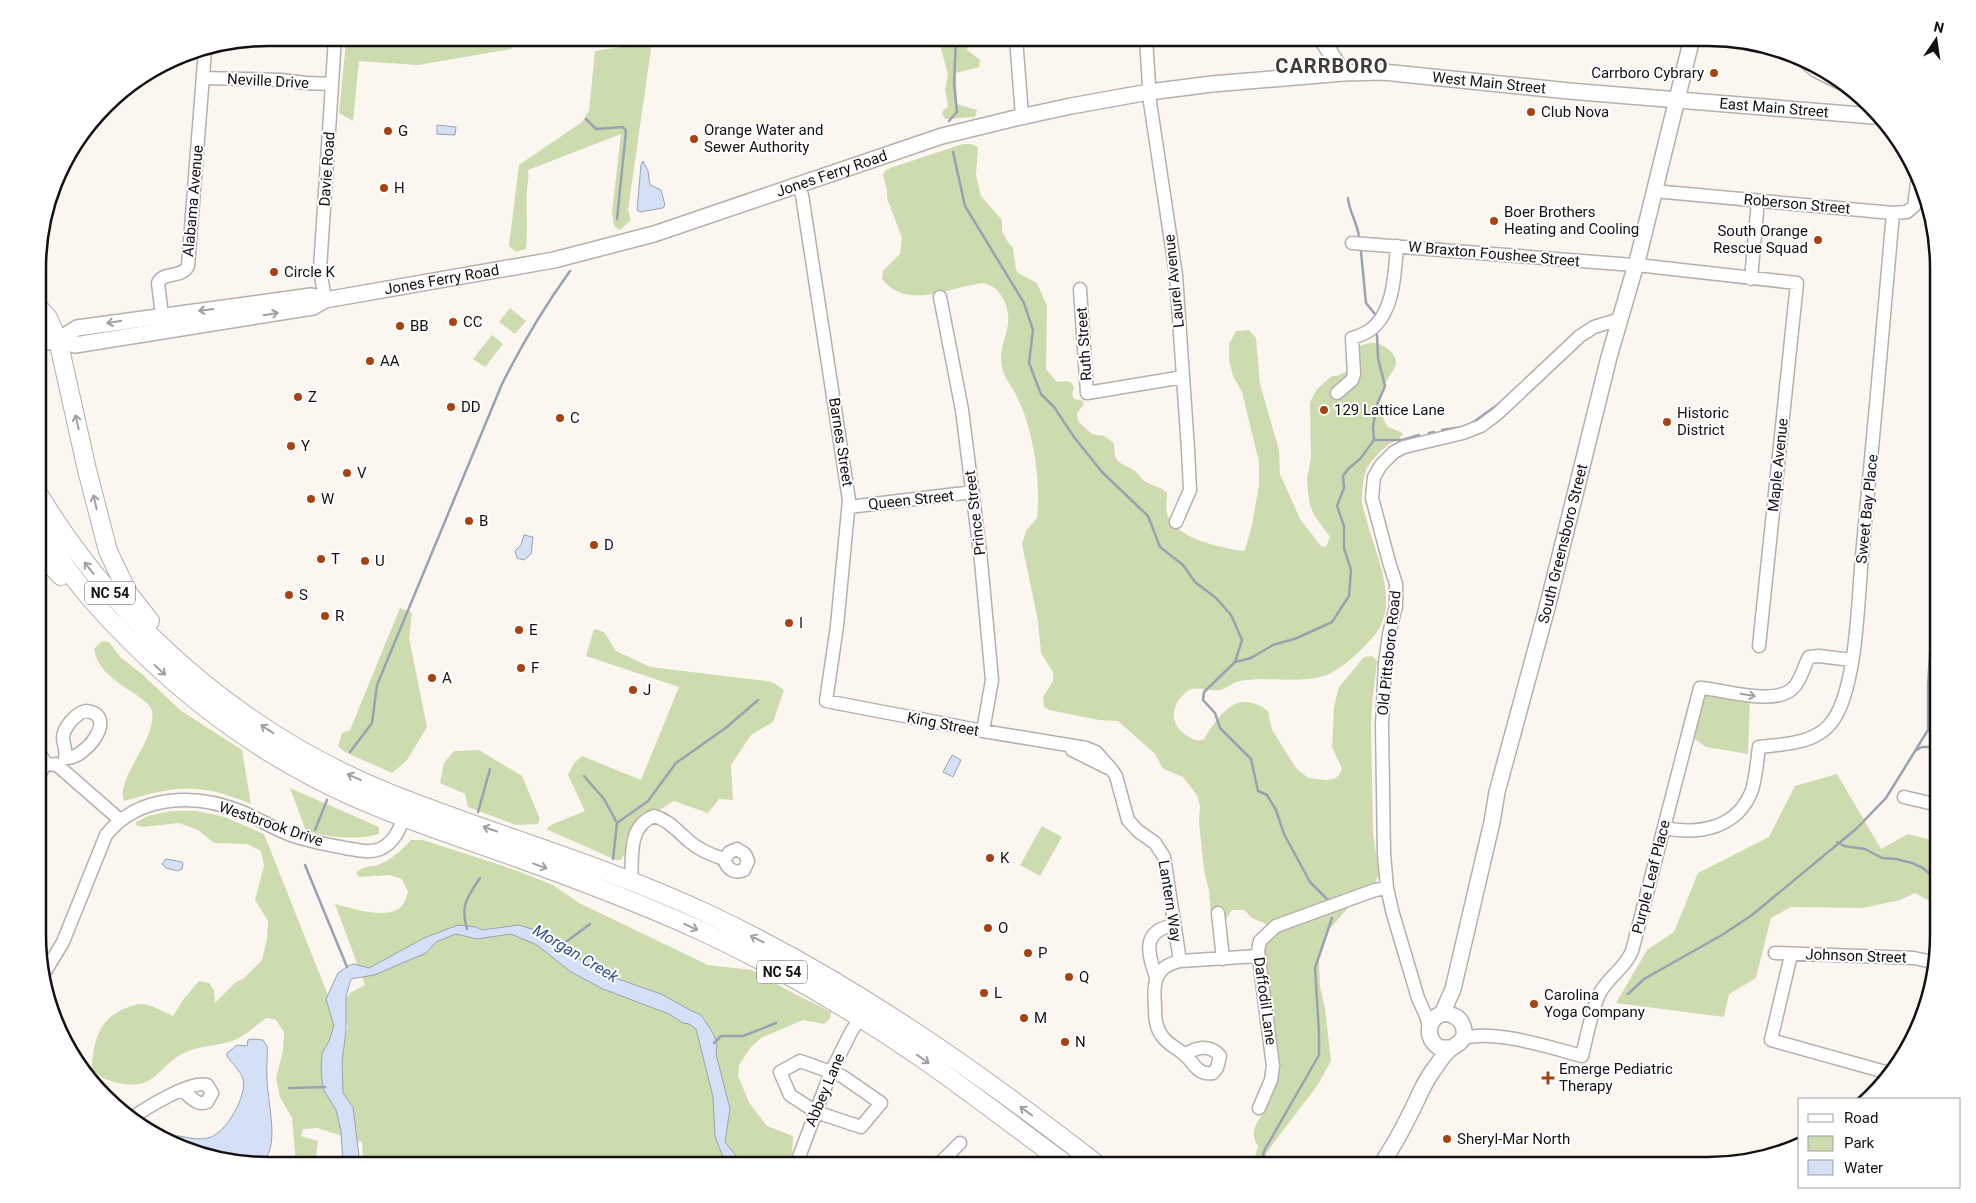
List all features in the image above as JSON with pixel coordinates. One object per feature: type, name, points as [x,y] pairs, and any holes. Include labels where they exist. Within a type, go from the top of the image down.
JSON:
[{"type":"highway","points":[[46,316],[58,340],[87,470],[108,552],[118,575],[132,598],[156,628],[186,659],[197,677]]},
{"type":"highway","name":"NC 54","points":[[46,504],[76,550],[107,590],[159,644],[239,710],[313,757],[363,781],[416,803],[632,880],[706,913],[760,940],[864,998],[948,1055],[1088,1157]]},
{"type":"highway","name":"NC 54","points":[[46,537],[62,562],[89,596],[125,636],[175,683],[248,739],[300,770],[352,797],[404,818],[618,895],[737,948],[860,1018],[938,1070],[1056,1157]]},
{"type":"highway","points":[[46,560],[112,631],[125,636]]},
{"type":"highway","points":[[352,797],[364,794],[408,807],[414,806],[416,803]]},
{"type":"highway","points":[[404,818],[408,815],[416,814],[451,823],[461,819]]},
{"type":"highway","points":[[737,948],[777,962],[843,996],[853,999],[864,998]]},
{"type":"highway","points":[[860,1018],[871,1016],[878,1018],[948,1055]]},
{"type":"highway","points":[[1066,1140],[1097,1157]]},
{"type":"highway","points":[[1042,1147],[1052,1157]]},
{"type":"main road","points":[[1326,46],[1344,73]]},
{"type":"main road","name":"South Greensboro Street","points":[[1440,1015],[1453,989],[1492,822],[1497,792],[1547,608],[1609,357],[1636,265],[1690,46]]},
{"type":"main road","name":"Jones Ferry Road","points":[[58,340],[75,345],[164,332],[313,307],[325,300],[554,260],[654,234],[942,136],[1022,116],[1149,92],[1212,84],[1344,73]]},
{"type":"main road","name":"West Main Street","points":[[1344,73],[1395,73],[1677,100]]},
{"type":"main road","name":"East Main Street","points":[[1677,100],[1869,116]]},
{"type":"main road","name":"Jones Ferry Road","points":[[46,342],[58,340],[77,328],[162,315],[311,296],[325,300]]},
{"type":"main road","name":"South Greensboro Street","points":[[1453,989],[1461,1021]]},
{"type":"main road","points":[[1386,1157],[1429,1076],[1464,1033],[1461,1021],[1451,1014],[1440,1015],[1431,1023],[1429,1076]]},
{"type":"main road","points":[[1430,1035],[1440,1048],[1456,1044]]},
{"type":"street","name":"Davie Road","points":[[325,300],[320,269],[334,46]]},
{"type":"street","points":[[1017,46],[1022,116]]},
{"type":"street","name":"Laurel Avenue","points":[[1146,46],[1149,92],[1176,275],[1183,377],[1190,490],[1176,522]]},
{"type":"street","name":"Alabama Avenue","points":[[164,332],[159,279],[182,273],[188,266],[205,56]]},
{"type":"street","name":"Neville Drive","points":[[203,78],[281,80],[332,84]]},
{"type":"street","name":"Barnes Street","points":[[796,185],[802,195],[845,466],[849,507],[837,626],[826,701]]},
{"type":"street","points":[[1893,213],[1906,212],[1912,208],[1916,190]]},
{"type":"street","name":"Roberson Street","points":[[1654,191],[1893,213]]},
{"type":"street","points":[[1751,279],[1758,201]]},
{"type":"street","name":"Sweet Bay Place","points":[[1664,828],[1682,831],[1702,831],[1721,825],[1739,812],[1752,790],[1759,748],[1786,746],[1818,734],[1833,721],[1844,701],[1852,660],[1876,424],[1893,213]]},
{"type":"street","name":"W Braxton Foushee Street","points":[[1352,243],[1636,265],[1797,284]]},
{"type":"street","points":[[1337,393],[1352,380],[1354,374],[1352,338],[1368,332],[1380,320],[1384,311],[1392,286],[1397,246]]},
{"type":"street","name":"Maple Avenue","points":[[1759,646],[1797,284]]},
{"type":"street","name":"Ruth Street","points":[[1080,289],[1088,393],[1183,377]]},
{"type":"street","name":"Prince Street","points":[[940,296],[962,410],[973,492],[992,680],[983,731]]},
{"type":"street","name":"Old Pittsboro Road","points":[[1430,1035],[1424,1008],[1418,998],[1387,888],[1384,854],[1382,725],[1385,663],[1397,597],[1396,584],[1373,506],[1372,486],[1374,476],[1387,458],[1404,447],[1463,433],[1481,426],[1497,414],[1580,336],[1594,327],[1620,319]]},
{"type":"street","name":"Queen Street","points":[[849,507],[973,492]]},
{"type":"street","name":"Purple Leaf Place","points":[[1498,1036],[1582,1056],[1598,995],[1626,964],[1632,950],[1700,688],[1758,696],[1781,695],[1795,686],[1809,657],[1819,656],[1852,660]]},
{"type":"street","name":"King Street","points":[[826,701],[1061,745]]},
{"type":"street","name":"Lantern Way","points":[[1061,745],[1112,770],[1116,776],[1128,820],[1138,832],[1155,843],[1164,857],[1180,961]]},
{"type":"street","points":[[51,759],[120,820]]},
{"type":"street","points":[[1904,797],[1930,803]]},
{"type":"street","name":"Westbrook Drive","points":[[49,967],[63,942],[106,835],[120,820],[139,807],[162,801],[197,801],[224,806],[307,840],[358,850],[374,851],[383,848],[394,839],[404,818]]},
{"type":"street","points":[[632,880],[636,830],[647,819],[654,816],[666,821],[690,843],[724,859]]},
{"type":"street","name":"Daffodil Lane","points":[[1259,1108],[1271,1080],[1273,1066],[1258,956],[1260,941],[1276,926],[1375,890],[1387,888]]},
{"type":"street","points":[[1218,913],[1223,959]]},
{"type":"street","points":[[1174,925],[1164,927],[1153,933],[1149,942],[1151,962],[1156,977],[1154,991],[1158,1030],[1168,1044],[1185,1055]]},
{"type":"street","name":"Johnson Street","points":[[1775,953],[1914,958],[1928,961]]},
{"type":"street","points":[[1791,955],[1771,1040],[1883,1071]]},
{"type":"street","points":[[1156,977],[1165,967],[1180,961],[1258,956]]},
{"type":"street","points":[[1424,1008],[1440,1015]]},
{"type":"street","name":"Abbey Lane","points":[[799,1157],[831,1072],[850,1032],[860,1018]]},
{"type":"street","points":[[1461,1021],[1498,1036]]},
{"type":"street","points":[[1456,1044],[1474,1036],[1498,1036]]},
{"type":"street","points":[[800,1061],[842,1076],[881,1103],[861,1127],[816,1112],[790,1095],[780,1072],[800,1061]]},
{"type":"street","points":[[138,1114],[158,1101],[182,1091]]},
{"type":"street","points":[[946,1157],[960,1143]]},
{"type":"green space","points":[[346,46],[514,46],[511,49],[418,65],[359,61],[353,121],[339,113]]},
{"type":"green space","points":[[627,46],[651,46],[628,210],[631,220],[620,230],[614,226],[612,212],[621,134],[528,170],[526,249],[516,252],[509,246],[519,165],[582,122],[589,111],[595,51]]},
{"type":"green space","points":[[940,46],[968,46],[967,50],[980,60],[979,67],[956,73],[957,104],[977,110],[975,117],[945,119],[942,114],[948,105],[945,90],[948,74]]},
{"type":"green space","points":[[963,144],[971,144],[978,147],[976,175],[981,196],[1002,220],[1002,231],[1013,248],[1018,273],[1037,283],[1047,306],[1046,369],[1057,382],[1067,381],[1072,383],[1074,399],[1083,401],[1084,404],[1077,413],[1078,421],[1092,434],[1104,436],[1114,443],[1115,456],[1119,462],[1135,471],[1149,484],[1167,493],[1167,514],[1173,524],[1189,536],[1200,541],[1245,550],[1252,525],[1259,485],[1259,462],[1242,392],[1233,376],[1229,360],[1229,344],[1236,331],[1249,330],[1256,338],[1260,384],[1279,450],[1280,474],[1300,519],[1321,546],[1326,547],[1330,537],[1314,515],[1308,492],[1307,479],[1311,458],[1310,402],[1317,389],[1332,376],[1348,371],[1357,347],[1369,343],[1379,344],[1388,348],[1396,359],[1395,367],[1383,386],[1379,404],[1388,427],[1403,434],[1398,440],[1385,447],[1370,464],[1366,470],[1362,492],[1363,509],[1381,566],[1386,596],[1385,611],[1381,624],[1373,637],[1345,664],[1326,675],[1293,680],[1247,680],[1236,682],[1224,689],[1216,690],[1192,689],[1184,694],[1174,709],[1175,721],[1181,731],[1192,739],[1201,740],[1204,739],[1216,721],[1230,707],[1238,703],[1247,702],[1257,705],[1268,711],[1272,730],[1296,768],[1308,778],[1334,779],[1342,769],[1332,747],[1334,706],[1339,687],[1364,657],[1372,656],[1377,661],[1371,726],[1373,832],[1379,874],[1375,883],[1348,908],[1325,934],[1319,961],[1320,986],[1325,1008],[1331,1061],[1317,1086],[1272,1145],[1266,1157],[1254,1157],[1258,1146],[1255,1140],[1254,1129],[1272,1095],[1278,1071],[1264,949],[1266,924],[1252,918],[1244,910],[1232,910],[1223,924],[1214,922],[1211,918],[1199,822],[1200,806],[1197,795],[1183,777],[1162,767],[1155,754],[1118,721],[1099,720],[1049,710],[1044,707],[1043,697],[1053,681],[1053,672],[1041,653],[1038,621],[1022,544],[1026,531],[1037,518],[1037,474],[1029,428],[1017,397],[1002,367],[1002,349],[1008,325],[1007,308],[998,292],[984,283],[917,296],[893,289],[882,279],[883,271],[900,254],[902,238],[887,198],[883,175],[886,170]]},
{"type":"green space","points":[[510,308],[526,321],[515,334],[499,322]]},
{"type":"green space","points":[[492,335],[503,344],[485,367],[473,359]]},
{"type":"green space","points":[[400,608],[412,613],[409,638],[427,727],[407,760],[392,773],[345,752],[338,746],[342,733],[350,730]]},
{"type":"green space","points":[[594,629],[604,632],[616,651],[650,667],[767,681],[774,683],[784,690],[773,722],[751,735],[731,765],[733,800],[719,799],[708,813],[674,801],[661,809],[641,814],[630,829],[628,847],[621,860],[616,860],[546,829],[553,824],[585,811],[568,775],[574,763],[582,756],[641,780],[679,687],[586,656]]},
{"type":"green space","points":[[102,641],[109,642],[120,657],[142,674],[180,710],[242,750],[251,804],[201,789],[159,792],[124,801],[123,793],[126,781],[150,731],[152,711],[149,705],[142,699],[113,679],[105,671],[98,661],[94,649]]},
{"type":"green space","points":[[1703,689],[1750,697],[1748,754],[1706,747],[1691,736]]},
{"type":"green space","points":[[479,750],[522,776],[540,819],[538,824],[516,825],[468,807],[465,794],[440,783],[444,763],[454,751]]},
{"type":"green space","points":[[1837,774],[1881,849],[1908,834],[1930,840],[1930,901],[1915,893],[1900,900],[1863,908],[1791,907],[1771,918],[1756,978],[1729,994],[1724,1017],[1616,1003],[1647,950],[1674,932],[1698,873],[1769,837],[1795,786]]},
{"type":"green space","points":[[290,788],[379,827],[379,834],[342,837],[306,831]]},
{"type":"green space","points":[[171,811],[197,811],[225,817],[264,834],[345,1038],[348,1026],[346,1023],[346,999],[350,993],[365,985],[335,904],[376,913],[392,912],[400,908],[408,892],[402,879],[389,875],[359,877],[356,873],[363,868],[386,861],[398,853],[411,840],[423,840],[515,870],[553,885],[579,903],[708,965],[752,970],[831,1012],[830,1019],[824,1024],[803,1020],[761,1038],[751,1047],[739,1065],[738,1076],[750,1104],[767,1126],[793,1136],[792,1157],[363,1157],[362,1142],[317,1128],[303,1129],[301,1136],[318,1141],[316,1157],[295,1157],[292,1118],[280,1097],[276,1078],[283,1051],[284,1032],[276,1020],[267,1018],[235,1040],[184,1053],[149,1081],[141,1084],[118,1083],[104,1078],[92,1068],[94,1048],[100,1031],[111,1017],[119,1011],[140,1004],[153,1007],[173,1016],[183,1000],[199,981],[209,983],[214,990],[215,1003],[262,960],[267,939],[268,921],[255,900],[264,866],[261,851],[247,844],[214,843],[198,830],[179,823],[142,827],[136,825],[136,822],[148,816]]},
{"type":"green space","points":[[1042,826],[1062,837],[1040,876],[1020,865]]},
{"type":"green space","points":[[345,1154],[358,1157],[340,1157]]},
{"type":"water","points":[[437,125],[456,127],[455,135],[437,134]]},
{"type":"water","points":[[643,161],[648,171],[650,185],[661,190],[665,205],[663,208],[640,212],[637,210]]},
{"type":"water","points":[[524,535],[533,537],[531,554],[524,560],[517,558],[515,551],[521,545]]},
{"type":"water","points":[[952,755],[961,760],[953,777],[943,772]]},
{"type":"water","points":[[166,859],[182,862],[182,869],[178,871],[166,868],[162,864]]},
{"type":"water","points":[[458,925],[476,927],[482,930],[519,925],[535,930],[564,953],[595,965],[601,973],[661,994],[701,1015],[713,1033],[717,1044],[716,1054],[730,1109],[725,1142],[737,1157],[723,1157],[715,1136],[713,1097],[696,1029],[669,1014],[603,989],[571,972],[537,945],[511,934],[477,939],[456,934],[436,942],[426,953],[374,975],[351,979],[346,996],[346,1031],[342,1062],[343,1093],[353,1107],[359,1156],[343,1157],[341,1131],[336,1110],[323,1089],[322,1054],[334,1026],[326,999],[338,973],[348,966],[354,964],[369,968],[424,938]]},
{"type":"water","points":[[248,1040],[263,1040],[267,1046],[267,1086],[272,1139],[267,1156],[239,1155],[211,1149],[174,1136],[196,1139],[208,1138],[215,1135],[228,1122],[239,1104],[244,1086],[242,1076],[227,1056],[227,1053],[237,1045],[247,1046]]},
{"type":"waterway","points":[[949,121],[957,112],[954,84],[956,46]]},
{"type":"waterway","points":[[586,119],[596,129],[623,127],[626,131],[617,219]]},
{"type":"waterway","points":[[953,152],[965,206],[1024,303],[1033,330],[1029,363],[1041,394],[1054,407],[1074,437],[1102,472],[1148,516],[1160,547],[1183,565],[1195,582],[1216,598],[1231,615],[1242,640],[1235,662],[1204,692],[1203,700],[1215,713],[1220,728],[1251,759],[1258,791],[1267,795],[1276,810],[1284,834],[1310,882],[1329,901]]},
{"type":"waterway","points":[[1348,198],[1359,237]]},
{"type":"waterway","points":[[1361,252],[1366,303],[1375,314]]},
{"type":"waterway","points":[[350,752],[372,723],[377,685],[502,384],[534,326],[570,271]]},
{"type":"waterway","points":[[1235,662],[1251,658],[1273,645],[1297,638],[1332,622],[1349,596],[1351,570],[1344,548],[1344,526],[1337,506],[1344,488],[1343,476],[1360,459],[1374,440],[1373,427],[1376,407],[1385,386],[1378,358],[1377,335]]},
{"type":"waterway","points":[[1472,423],[1500,403]]},
{"type":"waterway","points":[[1442,430],[1462,427]]},
{"type":"waterway","points":[[1429,433],[1434,432]]},
{"type":"waterway","points":[[1374,440],[1402,440],[1419,435]]},
{"type":"waterway","points":[[1628,994],[1644,979],[1722,935],[1752,915],[1856,829],[1886,798],[1928,730],[1930,655]]},
{"type":"waterway","points":[[613,859],[617,823],[648,801],[676,763],[727,727],[758,700]]},
{"type":"waterway","points":[[1915,751],[1922,747],[1930,747]]},
{"type":"waterway","points":[[478,812],[490,769]]},
{"type":"waterway","points":[[584,776],[604,799],[617,823]]},
{"type":"waterway","points":[[315,830],[327,800]]},
{"type":"waterway","points":[[1837,842],[1844,846],[1865,849],[1882,858],[1912,863],[1923,868],[1930,874]]},
{"type":"waterway","points":[[305,865],[347,967]]},
{"type":"waterway","points":[[467,929],[464,914],[466,902],[480,878]]},
{"type":"waterway","points":[[1263,1157],[1264,1151],[1319,1055],[1315,968],[1332,918]]},
{"type":"waterway","name":"Morgan Creek","points":[[555,950],[590,924]]},
{"type":"waterway","points":[[714,1043],[721,1036],[743,1036],[776,1023]]},
{"type":"waterway","points":[[289,1088],[325,1087]]},
{"type":"place","name":"Carrboro Cybrary","points":[[1714,73]]},
{"type":"place","name":"Club Nova","points":[[1531,112]]},
{"type":"place","name":"G","points":[[388,131]]},
{"type":"place","name":"Orange Water and Sewer Authority","points":[[694,139]]},
{"type":"place","name":"H","points":[[384,188]]},
{"type":"place","name":"Boer Brothers Heating and Cooling","points":[[1494,221]]},
{"type":"place","name":"South Orange Rescue Squad","points":[[1818,240]]},
{"type":"place","name":"Circle K","points":[[274,272]]},
{"type":"place","name":"CC","points":[[453,322]]},
{"type":"place","name":"BB","points":[[400,326]]},
{"type":"place","name":"AA","points":[[370,361]]},
{"type":"place","name":"Z","points":[[298,397]]},
{"type":"place","name":"DD","points":[[451,407]]},
{"type":"place","name":"129 Lattice Lane","points":[[1324,410]]},
{"type":"place","name":"C","points":[[560,418]]},
{"type":"place","name":"Historic District","points":[[1667,422]]},
{"type":"place","name":"Y","points":[[291,446]]},
{"type":"place","name":"V","points":[[347,473]]},
{"type":"place","name":"W","points":[[311,499]]},
{"type":"place","name":"B","points":[[469,521]]},
{"type":"place","name":"D","points":[[594,545]]},
{"type":"place","name":"T","points":[[321,559]]},
{"type":"place","name":"U","points":[[365,561]]},
{"type":"place","name":"S","points":[[289,595]]},
{"type":"place","name":"R","points":[[325,616]]},
{"type":"place","name":"I","points":[[789,623]]},
{"type":"place","name":"E","points":[[519,630]]},
{"type":"place","name":"F","points":[[521,668]]},
{"type":"place","name":"A","points":[[432,678]]},
{"type":"place","name":"J","points":[[633,690]]},
{"type":"place","name":"K","points":[[990,858]]},
{"type":"place","name":"O","points":[[988,928]]},
{"type":"place","name":"P","points":[[1028,953]]},
{"type":"place","name":"Q","points":[[1069,977]]},
{"type":"place","name":"L","points":[[984,993]]},
{"type":"place","name":"Carolina Yoga Company","points":[[1534,1004]]},
{"type":"place","name":"M","points":[[1024,1018]]},
{"type":"place","name":"N","points":[[1065,1042]]},
{"type":"place","name":"Emerge Pediatric Therapy","points":[[1548,1078]]},
{"type":"place","name":"Sheryl-Mar North","points":[[1447,1139]]},
{"type":"district","name":"CARRBORO","points":[[1332,66]]}]
